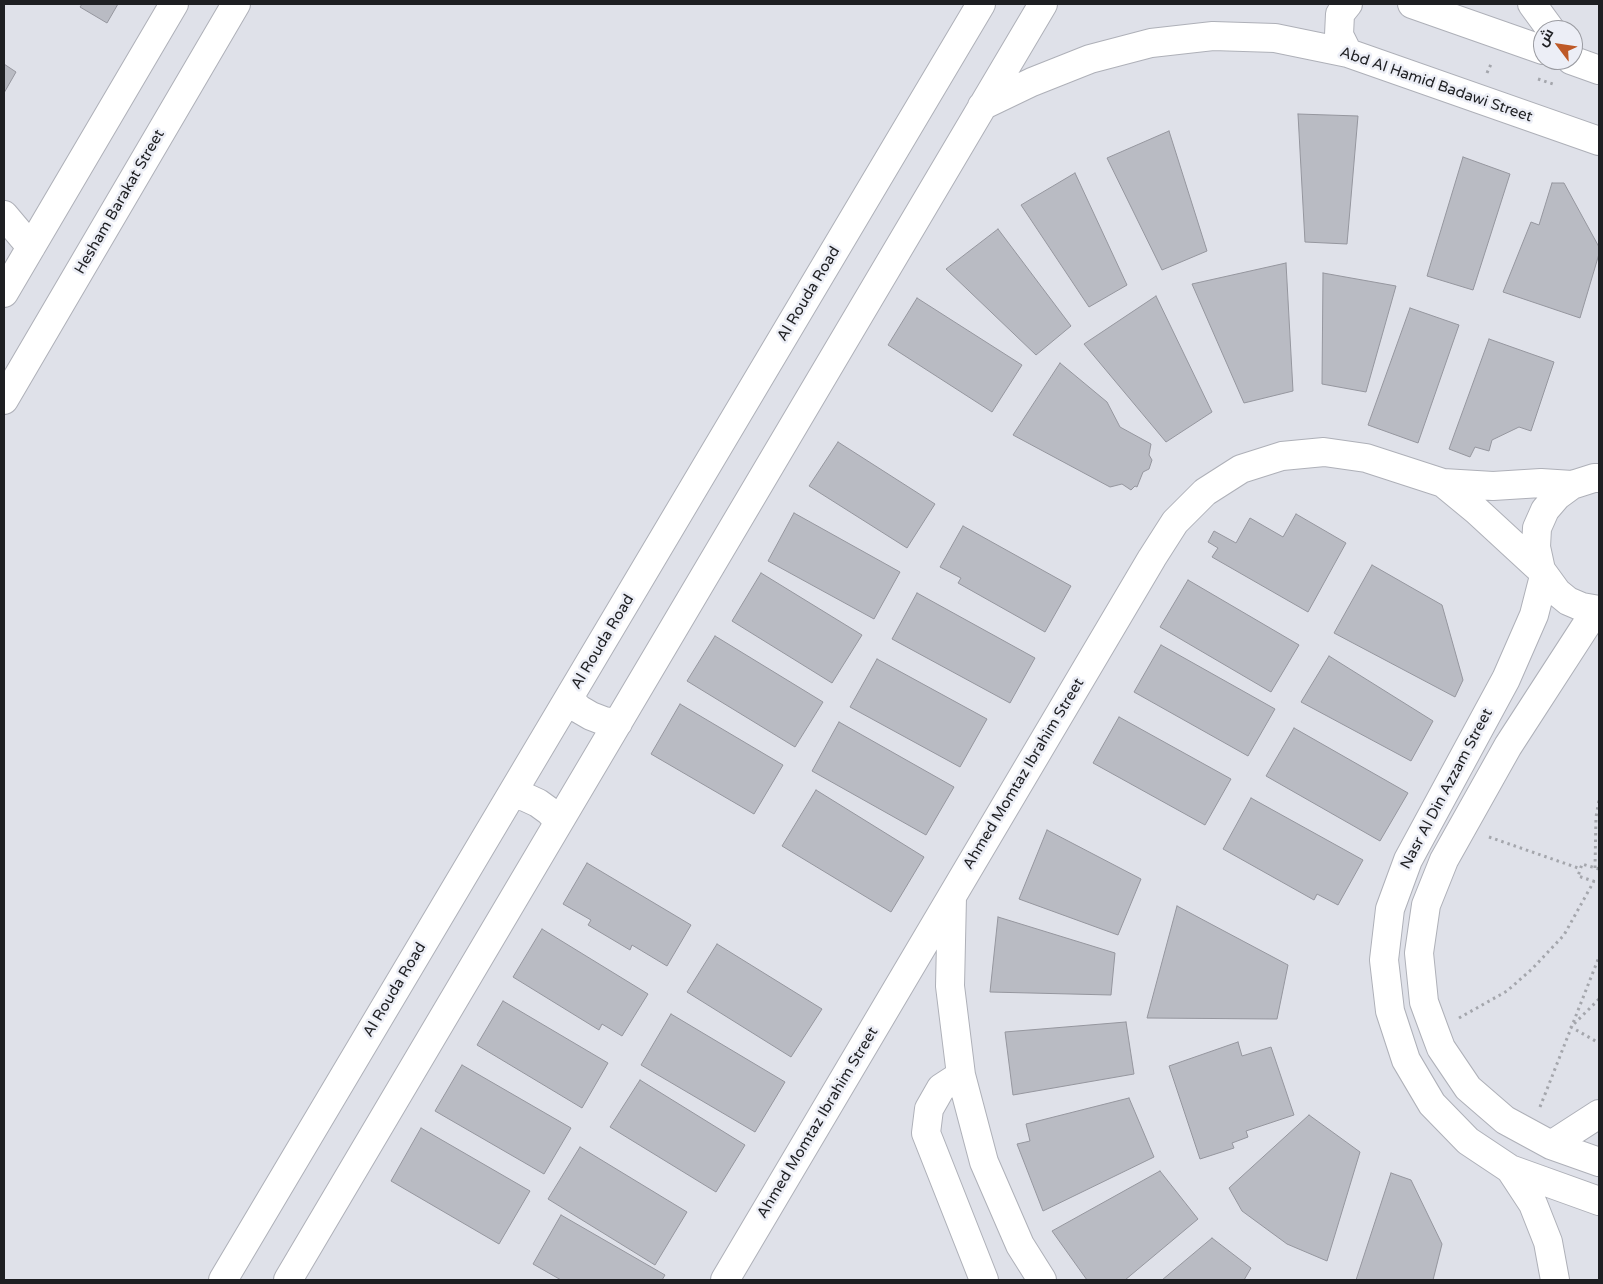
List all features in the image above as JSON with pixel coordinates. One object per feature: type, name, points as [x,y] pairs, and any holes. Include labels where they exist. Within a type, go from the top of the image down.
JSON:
[{"type":"street","points":[[4,293],[174,4]]},
{"type":"street","name":"Hesham Barakat Street","points":[[4,400],[236,4]]},
{"type":"street","name":"Al Rouda Road","points":[[223,1280],[981,4]]},
{"type":"street","points":[[288,1280],[1043,4]]},
{"type":"street","points":[[1348,4],[1340,14],[1339,35],[1348,53]]},
{"type":"street","points":[[1412,4],[1533,46]]},
{"type":"street","points":[[1532,4],[1544,20]]},
{"type":"street","name":"Abd Al Hamid Badawi Street","points":[[982,106],[1032,82],[1090,59],[1151,43],[1213,36],[1275,38],[1348,53],[1599,141]]},
{"type":"street","points":[[4,215],[31,247]]},
{"type":"street","name":"Ahmed Momtaz Ibrahim Street","points":[[725,1280],[1156,551],[1175,522],[1205,492],[1249,466],[1282,456],[1324,452],[1366,458],[1443,483],[1492,486],[1591,479]]},
{"type":"street","points":[[1542,573],[1536,547],[1537,528],[1545,510],[1557,496],[1591,479]]},
{"type":"street","name":"Ahmed Momtaz Ibrahim Street","points":[[1443,483],[1477,511],[1542,573],[1557,592],[1568,601],[1582,607],[1598,610]]},
{"type":"street","name":"Nasr Al Din Azzam Street","points":[[1542,573],[1534,615],[1513,664],[1408,860],[1390,909],[1384,960],[1390,1011],[1406,1060],[1432,1104],[1468,1141],[1510,1169],[1599,1201]]},
{"type":"street","name":"Nasr Al Din Azzam Street","points":[[1598,610],[1508,746],[1444,860],[1426,905],[1419,953],[1424,1002],[1441,1048],[1468,1088],[1505,1120],[1541,1139],[1599,1162]]},
{"type":"street","points":[[569,699],[579,709],[591,716],[604,721],[618,723]]},
{"type":"street","points":[[512,794],[538,803],[558,821]]},
{"type":"street","points":[[952,896],[950,986],[961,1075],[984,1162],[1020,1245],[1042,1280]]},
{"type":"street","points":[[961,1075],[941,1088],[929,1109],[926,1133],[984,1280]]},
{"type":"street","points":[[1541,1139],[1599,1114]]},
{"type":"street","points":[[1510,1169],[1533,1204],[1548,1242],[1555,1280]]},
{"type":"path","points":[[1491,64],[1500,67]]},
{"type":"path","points":[[1536,79],[1563,88]]},
{"type":"path","points":[[1599,800],[1596,817],[1597,869],[1582,864],[1578,876],[1599,883]]},
{"type":"path","points":[[1462,828],[1581,869]]},
{"type":"path","points":[[1435,1032],[1507,991],[1532,969],[1564,936],[1594,881]]},
{"type":"path","points":[[1541,1139],[1571,1027],[1599,957]]},
{"type":"path","points":[[1571,1027],[1599,999]]},
{"type":"path","points":[[1571,1027],[1599,1042]]},
{"type":"building","points":[[82,4],[118,4],[107,23],[80,7]]},
{"type":"building","points":[[4,64],[16,72],[4,93]]},
{"type":"building","points":[[1298,114],[1358,116],[1347,244],[1305,242]]},
{"type":"building","points":[[1169,131],[1207,251],[1162,270],[1107,158]]},
{"type":"building","points":[[1463,157],[1510,174],[1473,290],[1427,276]]},
{"type":"building","points":[[1075,173],[1127,285],[1089,307],[1021,205]]},
{"type":"building","points":[[1552,183],[1564,183],[1599,247],[1599,254],[1580,318],[1503,292],[1531,222],[1539,225]]},
{"type":"building","points":[[998,229],[1071,326],[1036,355],[946,269]]},
{"type":"building","points":[[1286,263],[1293,391],[1244,403],[1192,284]]},
{"type":"building","points":[[1323,273],[1396,286],[1366,392],[1322,384]]},
{"type":"building","points":[[1156,296],[1212,412],[1166,442],[1084,344]]},
{"type":"building","points":[[917,298],[1022,365],[992,412],[888,345]]},
{"type":"building","points":[[1410,308],[1459,325],[1418,443],[1368,425]]},
{"type":"building","points":[[1489,339],[1554,362],[1531,431],[1519,427],[1492,440],[1489,451],[1475,447],[1470,457],[1449,449]]},
{"type":"building","points":[[1060,363],[1107,402],[1120,427],[1151,444],[1149,455],[1152,460],[1149,469],[1143,472],[1137,487],[1135,486],[1131,490],[1122,484],[1110,487],[1013,435]]},
{"type":"building","points":[[838,442],[935,504],[907,548],[809,486]]},
{"type":"building","points":[[794,513],[900,572],[874,619],[768,561]]},
{"type":"building","points":[[1296,514],[1346,543],[1308,612],[1212,557],[1218,548],[1208,542],[1214,531],[1236,543],[1250,518],[1283,537]]},
{"type":"building","points":[[963,526],[1071,586],[1045,632],[958,583],[961,578],[940,567]]},
{"type":"building","points":[[1372,565],[1442,605],[1463,680],[1455,697],[1334,633]]},
{"type":"building","points":[[761,573],[862,635],[832,683],[732,621]]},
{"type":"building","points":[[1188,580],[1299,645],[1271,692],[1160,627]]},
{"type":"building","points":[[917,593],[1035,658],[1010,703],[892,639]]},
{"type":"building","points":[[715,636],[823,702],[795,747],[687,681]]},
{"type":"building","points":[[1161,645],[1275,709],[1248,756],[1134,692]]},
{"type":"building","points":[[1329,656],[1433,721],[1411,761],[1301,702]]},
{"type":"building","points":[[877,659],[987,719],[960,767],[850,707]]},
{"type":"building","points":[[680,704],[783,765],[754,814],[651,754]]},
{"type":"building","points":[[1119,717],[1231,779],[1205,825],[1093,763]]},
{"type":"building","points":[[839,722],[954,787],[926,835],[812,771]]},
{"type":"building","points":[[1294,728],[1408,793],[1380,841],[1266,776]]},
{"type":"building","points":[[816,790],[924,857],[891,912],[782,846]]},
{"type":"building","points":[[1251,798],[1363,860],[1338,905],[1317,894],[1314,900],[1223,849]]},
{"type":"building","points":[[1047,830],[1141,879],[1118,935],[1019,899]]},
{"type":"building","points":[[587,863],[691,925],[667,966],[632,945],[630,950],[588,925],[591,920],[563,904]]},
{"type":"building","points":[[1177,906],[1288,965],[1277,1019],[1147,1018]]},
{"type":"building","points":[[998,917],[1115,953],[1111,995],[990,992]]},
{"type":"building","points":[[542,929],[648,994],[622,1036],[602,1024],[599,1030],[513,977]]},
{"type":"building","points":[[717,944],[822,1009],[791,1057],[687,992]]},
{"type":"building","points":[[503,1001],[608,1063],[582,1108],[477,1045]]},
{"type":"building","points":[[671,1014],[785,1082],[755,1132],[641,1065]]},
{"type":"building","points":[[1126,1022],[1134,1074],[1013,1095],[1005,1032]]},
{"type":"building","points":[[1238,1042],[1242,1056],[1271,1047],[1294,1115],[1246,1131],[1248,1137],[1232,1143],[1234,1148],[1200,1159],[1169,1066]]},
{"type":"building","points":[[462,1065],[571,1128],[544,1174],[435,1111]]},
{"type":"building","points":[[640,1080],[745,1145],[716,1192],[610,1127]]},
{"type":"building","points":[[1129,1098],[1154,1157],[1043,1211],[1017,1144],[1030,1141],[1026,1124]]},
{"type":"building","points":[[1309,1115],[1360,1152],[1327,1261],[1287,1244],[1242,1211],[1229,1188]]},
{"type":"building","points":[[421,1128],[530,1191],[499,1244],[391,1181]]},
{"type":"building","points":[[580,1147],[687,1212],[655,1265],[548,1199]]},
{"type":"building","points":[[1160,1171],[1198,1219],[1125,1280],[1087,1280],[1052,1231]]},
{"type":"building","points":[[1391,1173],[1411,1180],[1442,1244],[1433,1280],[1356,1280]]},
{"type":"building","points":[[561,1215],[665,1275],[662,1280],[561,1280],[533,1264]]},
{"type":"building","points":[[1212,1238],[1251,1268],[1244,1280],[1162,1280]]}]
